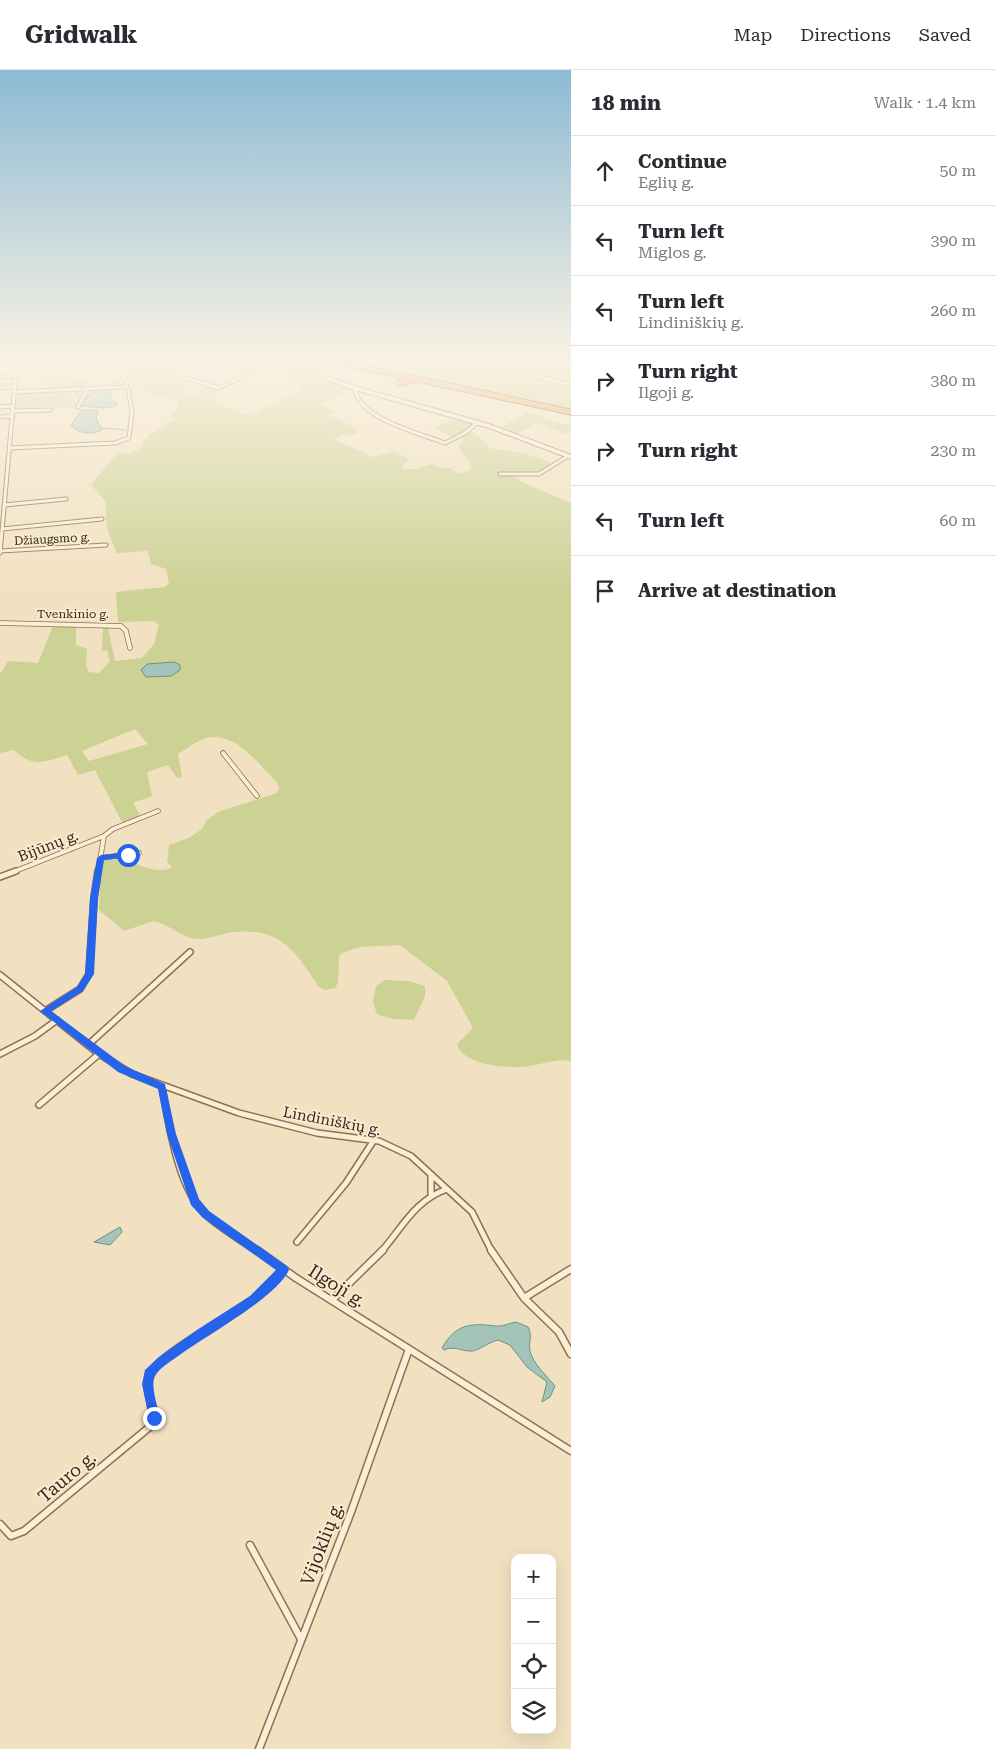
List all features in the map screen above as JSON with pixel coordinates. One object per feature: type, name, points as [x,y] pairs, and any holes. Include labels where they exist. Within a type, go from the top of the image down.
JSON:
[{"type":"main road","points":[[521,438],[569,457]]},
{"type":"street","points":[[0,552],[3,504],[11,438]]},
{"type":"street","points":[[10,448],[102,442],[114,444],[128,438]]},
{"type":"street","points":[[433,438],[445,443],[454,438]]},
{"type":"street","points":[[500,474],[539,474],[569,457]]},
{"type":"street","points":[[3,504],[66,499]]},
{"type":"street","points":[[2,529],[102,519]]},
{"type":"street","name":"Džiaugsmo g.","points":[[0,552],[106,544]]},
{"type":"street","name":"Tvenkinio g.","points":[[0,623],[120,626],[126,631],[130,648]]},
{"type":"street","points":[[223,753],[257,796]]},
{"type":"street","name":"Bijūnų g.","points":[[0,877],[104,836],[113,829],[158,811]]},
{"type":"street","points":[[45,1011],[80,989],[89,974],[94,898],[104,836]]},
{"type":"street","points":[[101,858],[139,853]]},
{"type":"street","points":[[88,1045],[190,952]]},
{"type":"street","name":"Lindiniškių g.","points":[[0,975],[99,1054],[122,1069],[162,1087],[239,1113],[302,1130],[374,1140],[400,1149],[419,1162],[430,1175],[472,1212],[494,1256],[524,1298],[559,1332],[571,1354]]},
{"type":"street","points":[[0,1054],[35,1036],[57,1020]]},
{"type":"street","points":[[39,1105],[99,1054]]},
{"type":"street","name":"Ilgoji g.","points":[[162,1087],[172,1134],[194,1202],[205,1214],[284,1270],[571,1451]]},
{"type":"street","points":[[297,1242],[346,1182],[374,1140]]},
{"type":"street","points":[[332,1300],[346,1284],[376,1258],[431,1194],[433,1186],[430,1175]]},
{"type":"street","points":[[431,1194],[447,1189]]},
{"type":"street","points":[[524,1298],[571,1269]]},
{"type":"street","name":"Tauro g.","points":[[0,1524],[11,1536],[24,1531],[152,1425],[154,1418],[148,1384],[149,1374],[163,1360],[254,1299],[284,1270]]},
{"type":"street","name":"Vijoklių g.","points":[[260,1749],[354,1505],[409,1349]]},
{"type":"street","points":[[250,1545],[301,1639]]},
{"type":"green space","points":[[146,438],[335,438],[373,457],[392,452],[398,453],[410,460],[402,466],[404,469],[416,469],[431,464],[438,467],[451,468],[458,473],[463,473],[471,469],[470,461],[463,455],[459,446],[465,438],[481,438],[490,448],[527,454],[551,463],[545,470],[518,474],[515,477],[526,484],[571,503],[571,1061],[555,1061],[511,1067],[488,1064],[468,1057],[457,1044],[473,1028],[447,981],[400,945],[360,947],[342,953],[339,956],[338,983],[335,988],[325,990],[319,987],[295,953],[276,938],[250,932],[234,932],[196,939],[185,936],[154,921],[124,931],[99,910],[101,862],[121,860],[154,869],[172,868],[167,861],[169,845],[189,838],[202,829],[206,821],[218,812],[277,793],[279,789],[277,782],[241,747],[223,738],[209,737],[178,754],[182,777],[177,778],[168,765],[147,772],[152,796],[133,803],[141,817],[123,824],[95,770],[78,775],[67,755],[39,762],[27,759],[14,750],[0,753],[0,674],[8,661],[38,663],[53,626],[76,628],[76,645],[87,649],[86,666],[89,672],[99,673],[110,661],[107,650],[102,651],[103,626],[108,628],[115,661],[142,658],[154,644],[159,625],[155,621],[118,622],[116,592],[165,587],[169,583],[166,569],[151,564],[148,551],[117,553],[108,529],[106,502],[91,485],[113,458],[120,453],[131,453],[143,447],[142,444]],"holes":[[[174,662],[180,665],[146,677],[141,670],[151,663]],[[135,729],[148,744],[89,761],[82,751]]]},
{"type":"green space","points":[[385,980],[409,981],[425,986],[425,996],[414,1020],[393,1019],[377,1014],[373,1002],[376,986]]},
{"type":"water","points":[[174,662],[180,665],[180,670],[171,676],[146,677],[141,670],[147,664]]},
{"type":"water","points":[[120,1227],[122,1232],[110,1245],[94,1242]]},
{"type":"water","points":[[516,1322],[528,1327],[532,1356],[537,1365],[555,1386],[550,1397],[542,1402],[547,1382],[527,1367],[510,1345],[498,1340],[472,1351],[455,1348],[444,1350],[442,1348],[453,1334],[465,1326],[501,1326]]},
{"type":"route","points":[[128,855],[101,858],[94,898],[91,967],[89,974],[80,989],[45,1011],[99,1054],[122,1069],[162,1087],[172,1134],[194,1202],[205,1214],[284,1270],[254,1299],[230,1313],[163,1360],[149,1374],[148,1384],[154,1418]]}]
